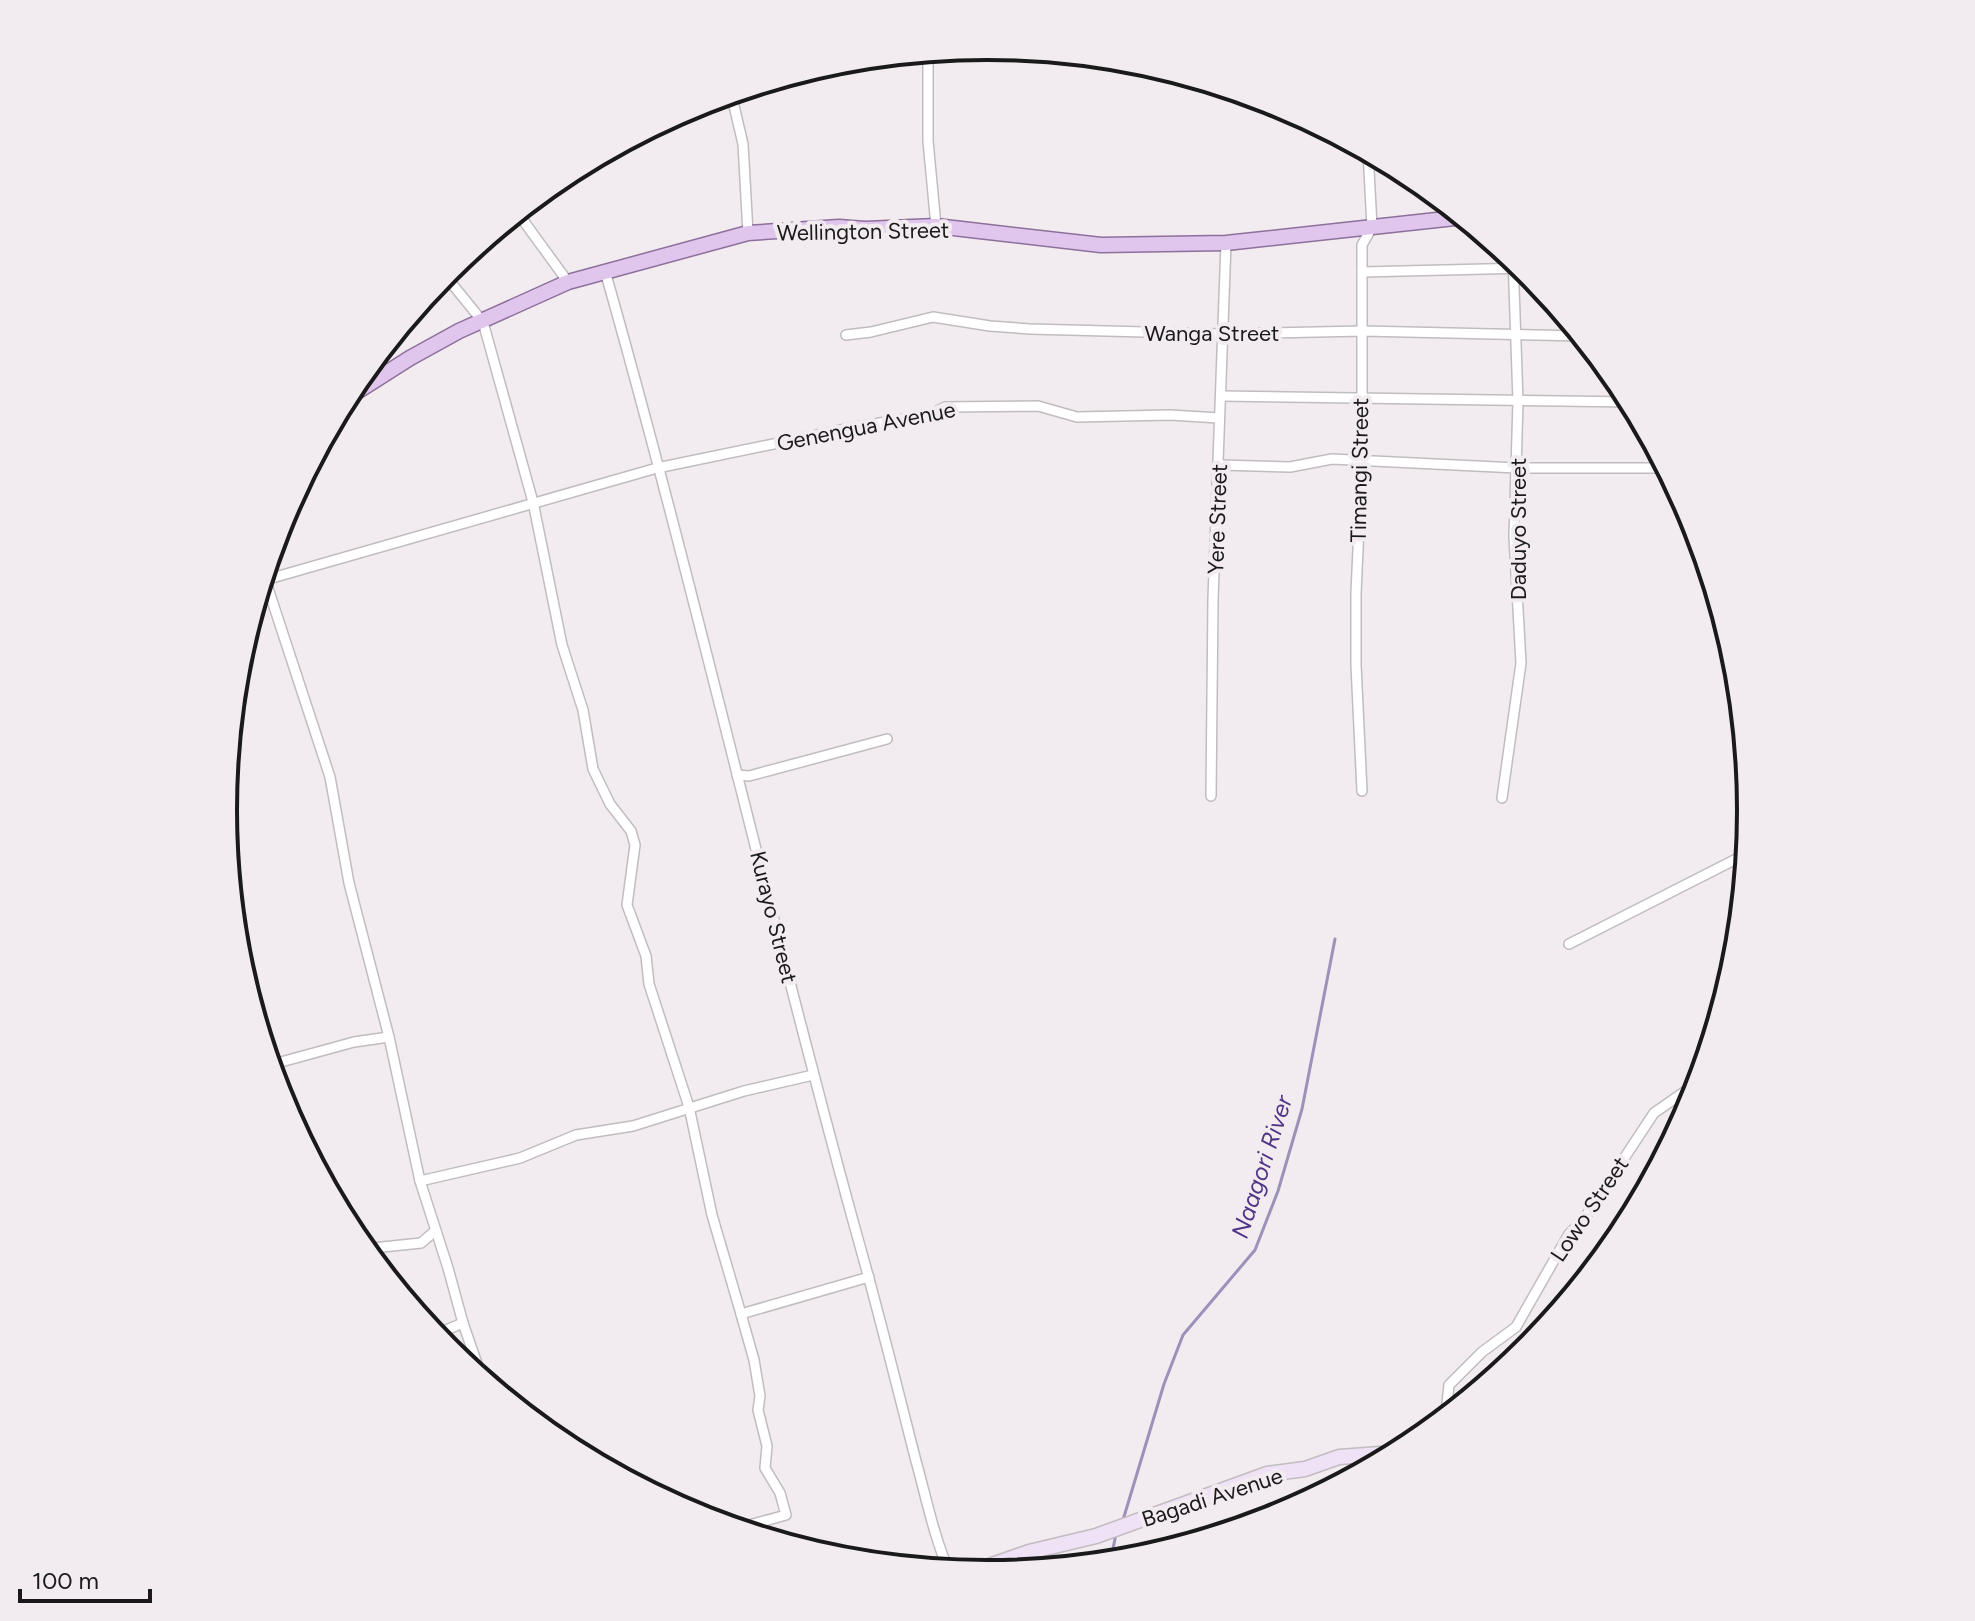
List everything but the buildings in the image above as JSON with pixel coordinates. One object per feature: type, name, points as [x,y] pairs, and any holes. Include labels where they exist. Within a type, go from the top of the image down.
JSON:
[{"type":"main road","name":"Wellington Street","points":[[371,383],[410,358],[568,282],[748,233],[839,227],[936,226],[1101,245],[1226,243],[1449,219]]},
{"type":"street","points":[[928,63],[928,141],[936,226]]},
{"type":"street","points":[[734,105],[743,144],[748,233]]},
{"type":"street","name":"Timangi Street","points":[[1362,791],[1356,665],[1362,462],[1362,245],[1372,227],[1369,164]]},
{"type":"street","points":[[524,221],[568,282]]},
{"type":"street","name":"Yere Street","points":[[1211,796],[1213,599],[1226,243]]},
{"type":"street","points":[[1362,272],[1501,264]]},
{"type":"street","name":"Kurayo Street","points":[[605,271],[764,874],[813,1075],[945,1559]]},
{"type":"street","name":"Daduyo Street","points":[[1502,798],[1521,663],[1514,537],[1518,401],[1514,276]]},
{"type":"street","points":[[453,285],[483,322],[533,502],[562,645],[583,710],[593,769],[610,804],[631,831],[635,845],[627,905],[646,956],[649,984],[689,1107],[712,1215],[754,1360],[760,1396],[758,1410],[767,1446],[765,1468],[780,1493],[786,1515],[755,1524]]},
{"type":"street","name":"Wanga Street","points":[[846,335],[933,317],[1030,329],[1221,334],[1363,331],[1568,336]]},
{"type":"street","points":[[1221,396],[1617,402]]},
{"type":"street","name":"Genengua Avenue","points":[[275,575],[657,468],[931,414],[945,407],[1038,406],[1077,417],[1170,415],[1219,418]]},
{"type":"street","points":[[1220,465],[1290,467],[1332,459],[1517,468],[1655,468]]},
{"type":"street","points":[[269,594],[330,777],[349,883],[389,1037],[420,1181],[475,1358]]},
{"type":"street","points":[[737,775],[749,776],[887,739]]},
{"type":"street","points":[[1569,944],[1736,859]]},
{"type":"street","points":[[281,1063],[354,1042],[389,1037]]},
{"type":"street","points":[[420,1181],[520,1158],[576,1135],[633,1126],[744,1091],[813,1075]]},
{"type":"street","name":"Lowo Street","points":[[1447,1404],[1449,1385],[1482,1352],[1516,1327],[1569,1234],[1584,1219],[1654,1113],[1684,1091]]},
{"type":"street","points":[[378,1247],[421,1243],[435,1231]]},
{"type":"street","points":[[741,1314],[869,1277]]},
{"type":"street","points":[[446,1330],[463,1323]]},
{"type":"street","name":"Bagadi Avenue","points":[[1005,1560],[1096,1536],[1267,1474],[1305,1469],[1339,1457],[1372,1455]]},
{"type":"waterway","name":"Naagori River","points":[[1123,1520],[1164,1384],[1183,1335],[1255,1250],[1278,1191],[1302,1109],[1335,939]]},
{"type":"waterway","name":"Naagori River","points":[[1113,1550],[1116,1534]]}]
